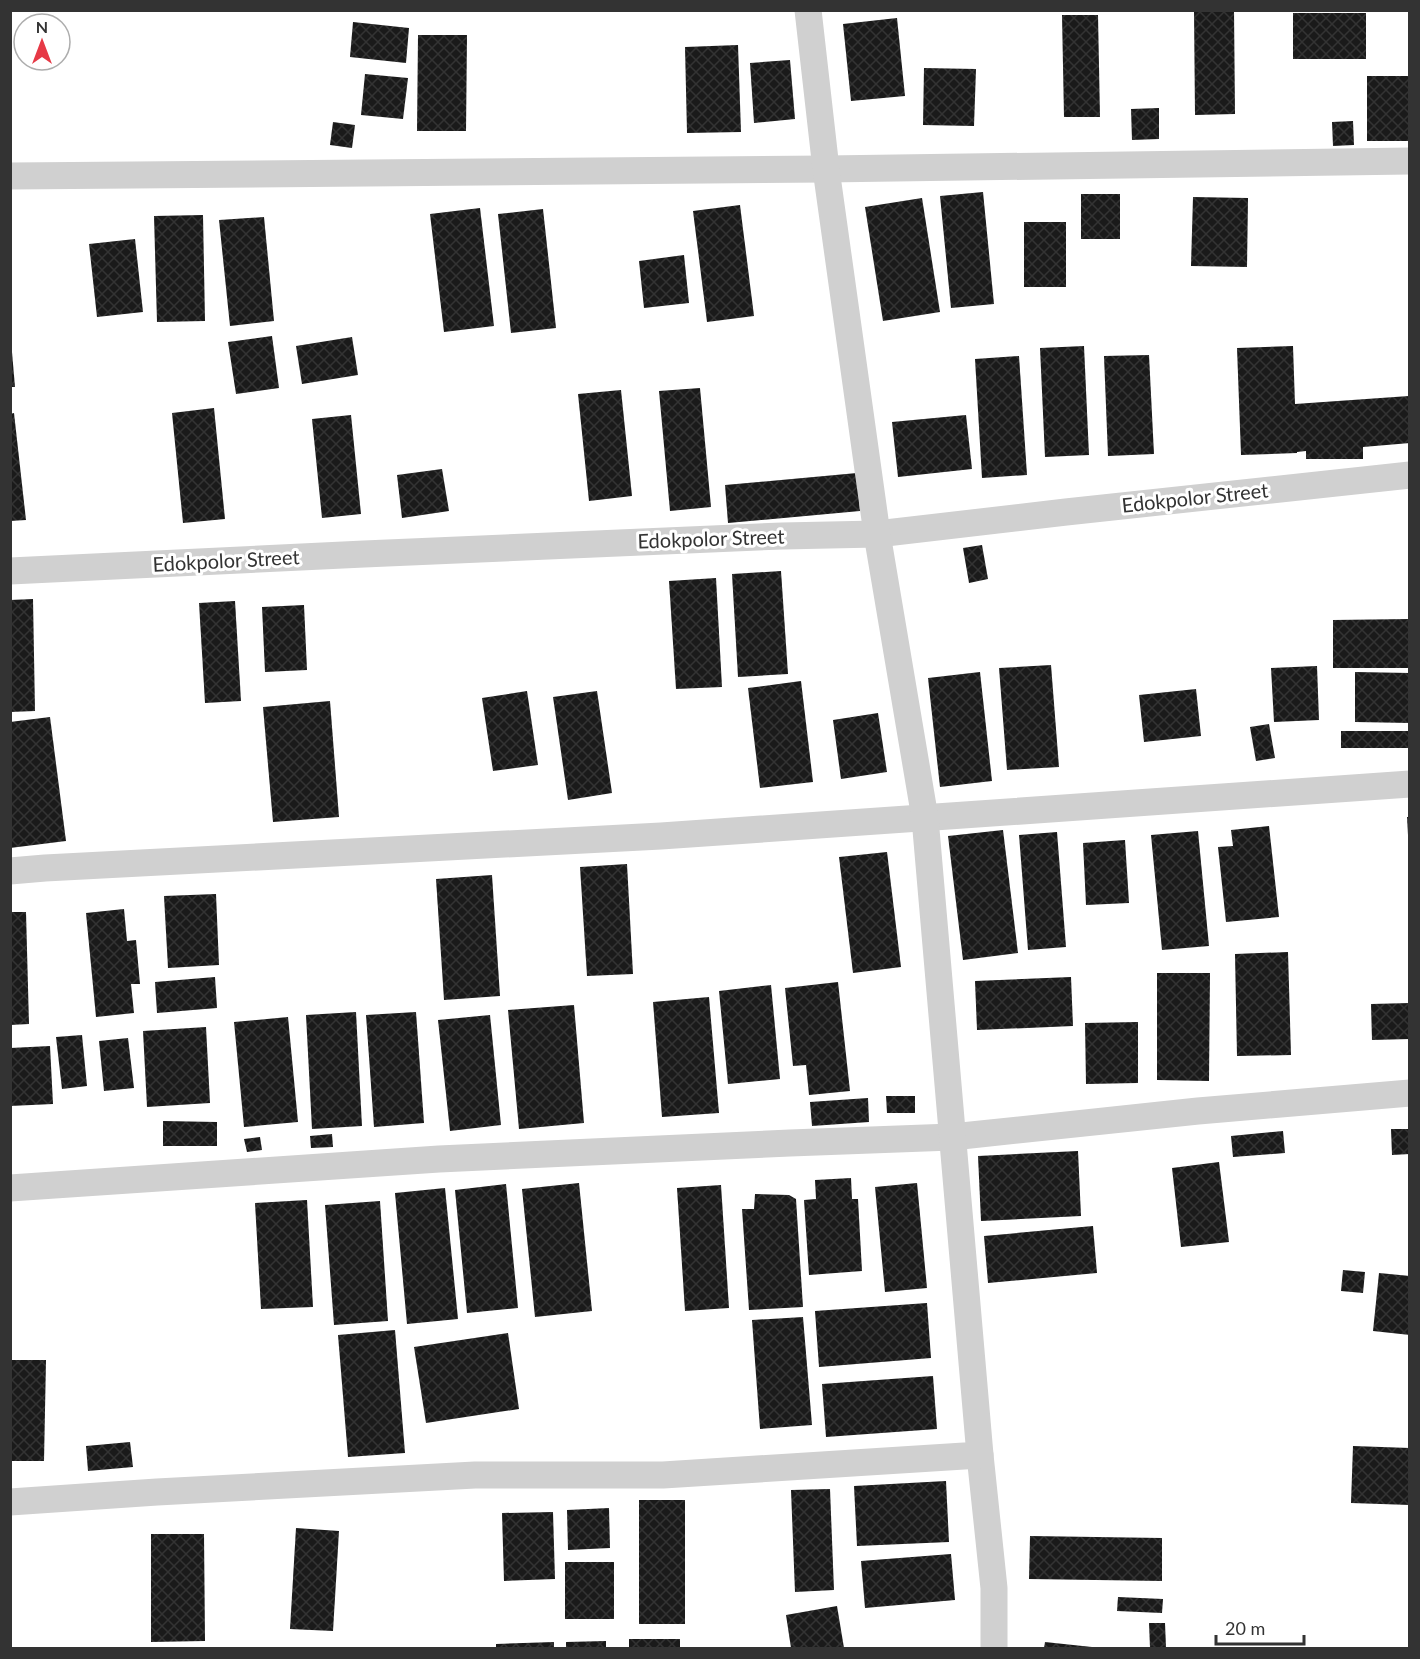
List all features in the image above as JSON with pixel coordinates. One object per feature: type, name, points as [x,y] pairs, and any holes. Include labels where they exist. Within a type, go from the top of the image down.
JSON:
[{"type":"street","points":[[808,10],[826,169],[877,534],[925,818],[980,1455],[994,1588],[994,1648]]},
{"type":"street","points":[[10,176],[1410,161]]},
{"type":"street","name":"Edokpolor Street","points":[[10,571],[376,553],[877,534],[1410,475]]},
{"type":"street","points":[[10,871],[661,836],[1410,784]]},
{"type":"street","points":[[10,1188],[439,1159],[952,1137],[1198,1111],[1410,1093]]},
{"type":"street","points":[[10,1502],[475,1475],[663,1475],[980,1455]]},
{"type":"building","points":[[1194,10],[1234,10],[1235,114],[1195,115]]},
{"type":"building","points":[[1293,13],[1366,13],[1366,59],[1293,59]]},
{"type":"building","points":[[1062,15],[1098,15],[1100,117],[1064,117]]},
{"type":"building","points":[[897,18],[905,96],[851,101],[843,24]]},
{"type":"building","points":[[353,22],[409,28],[406,63],[350,57]]},
{"type":"building","points":[[418,35],[467,35],[466,131],[417,131]]},
{"type":"building","points":[[738,45],[741,132],[687,133],[685,47]]},
{"type":"building","points":[[790,60],[795,119],[754,123],[750,63]]},
{"type":"building","points":[[924,68],[976,69],[974,126],[923,125]]},
{"type":"building","points":[[365,74],[408,78],[403,119],[361,115]]},
{"type":"building","points":[[1367,76],[1410,76],[1410,141],[1367,141]]},
{"type":"building","points":[[1159,108],[1159,139],[1132,140],[1131,109]]},
{"type":"building","points":[[1353,121],[1354,145],[1333,146],[1332,122]]},
{"type":"building","points":[[333,122],[355,125],[352,148],[330,145]]},
{"type":"building","points":[[983,192],[994,304],[951,308],[940,196]]},
{"type":"building","points":[[1081,194],[1120,194],[1120,239],[1081,239]]},
{"type":"building","points":[[1193,197],[1248,198],[1247,267],[1191,266]]},
{"type":"building","points":[[922,198],[940,312],[883,321],[865,207]]},
{"type":"building","points":[[740,205],[754,316],[707,322],[693,211]]},
{"type":"building","points":[[480,208],[494,326],[444,332],[430,214]]},
{"type":"building","points":[[543,209],[556,328],[511,333],[498,214]]},
{"type":"building","points":[[203,215],[205,321],[157,322],[154,216]]},
{"type":"building","points":[[264,217],[274,321],[230,326],[219,220]]},
{"type":"building","points":[[1024,222],[1066,222],[1066,287],[1024,287]]},
{"type":"building","points":[[135,239],[143,312],[97,317],[89,244]]},
{"type":"building","points":[[684,255],[689,303],[644,308],[639,261]]},
{"type":"building","points":[[272,336],[279,388],[236,394],[228,342]]},
{"type":"building","points":[[352,337],[358,375],[302,384],[296,346]]},
{"type":"building","points":[[1084,346],[1089,455],[1045,457],[1040,348]]},
{"type":"building","points":[[1293,346],[1295,404],[1409,396],[1410,443],[1363,447],[1363,459],[1306,459],[1306,451],[1241,455],[1237,348]]},
{"type":"building","points":[[10,352],[12,352],[15,387],[10,387]]},
{"type":"building","points":[[1149,355],[1154,454],[1108,456],[1104,356]]},
{"type":"building","points":[[1019,356],[1027,475],[982,478],[975,359]]},
{"type":"building","points":[[700,388],[711,507],[670,511],[659,391]]},
{"type":"building","points":[[621,390],[632,496],[589,501],[578,394]]},
{"type":"building","points":[[214,408],[225,519],[183,523],[172,413]]},
{"type":"building","points":[[14,413],[26,520],[10,521],[10,414]]},
{"type":"building","points":[[351,415],[361,514],[322,518],[312,419]]},
{"type":"building","points":[[966,415],[972,469],[898,477],[892,422]]},
{"type":"building","points":[[442,469],[449,511],[402,518],[397,475]]},
{"type":"building","points":[[857,473],[860,511],[728,523],[725,485]]},
{"type":"building","points":[[982,545],[988,579],[969,583],[963,548]]},
{"type":"building","points":[[781,571],[788,674],[738,677],[732,574]]},
{"type":"building","points":[[716,578],[722,687],[676,689],[669,581]]},
{"type":"building","points":[[33,599],[35,711],[10,712],[10,600]]},
{"type":"building","points":[[235,601],[241,701],[205,703],[199,603]]},
{"type":"building","points":[[304,605],[307,670],[265,672],[262,607]]},
{"type":"building","points":[[1410,619],[1410,668],[1333,668],[1333,620]]},
{"type":"building","points":[[1051,665],[1059,767],[1007,770],[999,668]]},
{"type":"building","points":[[1317,666],[1319,720],[1274,722],[1271,668]]},
{"type":"building","points":[[980,672],[992,781],[940,787],[928,678]]},
{"type":"building","points":[[1355,672],[1410,673],[1410,723],[1355,722]]},
{"type":"building","points":[[801,681],[813,782],[760,788],[748,688]]},
{"type":"building","points":[[1196,689],[1201,736],[1144,742],[1139,695]]},
{"type":"building","points":[[527,691],[538,765],[493,771],[482,698]]},
{"type":"building","points":[[597,691],[612,793],[568,800],[553,697]]},
{"type":"building","points":[[330,701],[339,817],[273,822],[263,707]]},
{"type":"building","points":[[878,713],[887,772],[841,779],[833,720]]},
{"type":"building","points":[[50,717],[66,841],[10,848],[10,722]]},
{"type":"building","points":[[1269,724],[1275,758],[1256,761],[1250,727]]},
{"type":"building","points":[[1341,731],[1410,731],[1410,748],[1341,748]]},
{"type":"building","points":[[1407,817],[1410,817],[1410,835],[1408,835]]},
{"type":"building","points":[[1269,826],[1279,917],[1226,922],[1218,847],[1233,846],[1231,830]]},
{"type":"building","points":[[1003,830],[1018,953],[963,960],[948,836]]},
{"type":"building","points":[[1198,831],[1209,946],[1162,950],[1151,835]]},
{"type":"building","points":[[1057,832],[1066,947],[1028,950],[1019,835]]},
{"type":"building","points":[[1125,840],[1129,903],[1086,905],[1083,843]]},
{"type":"building","points":[[887,852],[901,967],[853,973],[839,857]]},
{"type":"building","points":[[627,864],[633,974],[587,976],[580,867]]},
{"type":"building","points":[[492,875],[500,996],[444,1000],[436,879]]},
{"type":"building","points":[[216,894],[219,965],[168,968],[164,896]]},
{"type":"building","points":[[124,909],[127,941],[136,940],[140,984],[131,984],[134,1013],[96,1017],[86,913]]},
{"type":"building","points":[[10,912],[26,912],[29,1024],[10,1025]]},
{"type":"building","points":[[1288,952],[1291,1055],[1237,1056],[1235,954]]},
{"type":"building","points":[[1157,973],[1210,973],[1209,1081],[1157,1080]]},
{"type":"building","points":[[215,977],[217,1008],[157,1013],[155,982]]},
{"type":"building","points":[[1071,977],[1073,1026],[977,1030],[975,981]]},
{"type":"building","points":[[838,982],[850,1091],[809,1095],[806,1065],[793,1066],[785,988]]},
{"type":"building","points":[[771,985],[780,1079],[728,1084],[719,991]]},
{"type":"building","points":[[709,997],[719,1113],[662,1117],[653,1002]]},
{"type":"building","points":[[1410,1003],[1410,1039],[1372,1040],[1371,1004]]},
{"type":"building","points":[[574,1005],[584,1123],[519,1129],[508,1010]]},
{"type":"building","points":[[356,1012],[362,1126],[312,1129],[306,1015]]},
{"type":"building","points":[[416,1012],[424,1123],[374,1127],[366,1015]]},
{"type":"building","points":[[490,1015],[501,1125],[450,1131],[438,1020]]},
{"type":"building","points":[[288,1017],[298,1122],[244,1127],[234,1022]]},
{"type":"building","points":[[1138,1022],[1138,1083],[1086,1084],[1085,1023]]},
{"type":"building","points":[[206,1027],[210,1103],[147,1107],[143,1031]]},
{"type":"building","points":[[82,1035],[87,1086],[62,1089],[56,1037]]},
{"type":"building","points":[[128,1038],[134,1088],[104,1091],[99,1041]]},
{"type":"building","points":[[50,1046],[53,1104],[10,1106],[10,1048]]},
{"type":"building","points":[[886,1096],[915,1096],[915,1113],[887,1113]]},
{"type":"building","points":[[868,1098],[869,1122],[812,1126],[810,1102]]},
{"type":"building","points":[[163,1121],[217,1122],[217,1146],[163,1146]]},
{"type":"building","points":[[1391,1129],[1410,1129],[1410,1154],[1392,1155]]},
{"type":"building","points":[[1283,1131],[1285,1153],[1233,1157],[1231,1136]]},
{"type":"building","points":[[332,1134],[333,1147],[311,1148],[310,1136]]},
{"type":"building","points":[[260,1137],[262,1150],[247,1152],[244,1139]]},
{"type":"building","points":[[1078,1151],[1081,1216],[981,1221],[978,1156]]},
{"type":"building","points":[[1219,1162],[1229,1242],[1181,1247],[1172,1168]]},
{"type":"building","points":[[851,1178],[852,1199],[858,1199],[862,1271],[809,1275],[804,1200],[816,1199],[815,1180]]},
{"type":"building","points":[[579,1183],[592,1311],[535,1317],[522,1189]]},
{"type":"building","points":[[917,1183],[927,1288],[885,1292],[875,1187]]},
{"type":"building","points":[[506,1184],[518,1308],[467,1313],[455,1190]]},
{"type":"building","points":[[721,1185],[729,1308],[685,1311],[677,1188]]},
{"type":"building","points":[[445,1188],[458,1319],[407,1324],[395,1193]]},
{"type":"building","points":[[755,1194],[789,1195],[796,1199],[803,1307],[749,1310],[742,1209],[754,1209]]},
{"type":"building","points":[[307,1200],[313,1307],[261,1309],[255,1203]]},
{"type":"building","points":[[380,1201],[388,1321],[334,1325],[325,1205]]},
{"type":"building","points":[[1093,1226],[1097,1273],[988,1283],[984,1236]]},
{"type":"building","points":[[1343,1270],[1365,1272],[1363,1293],[1341,1291]]},
{"type":"building","points":[[1379,1273],[1410,1276],[1410,1335],[1373,1331]]},
{"type":"building","points":[[927,1303],[931,1358],[819,1367],[815,1311]]},
{"type":"building","points":[[803,1317],[812,1425],[760,1429],[752,1320]]},
{"type":"building","points":[[395,1330],[405,1453],[348,1457],[338,1335]]},
{"type":"building","points":[[508,1333],[519,1409],[426,1423],[414,1347]]},
{"type":"building","points":[[10,1360],[46,1360],[44,1461],[10,1461]]},
{"type":"building","points":[[933,1376],[937,1429],[826,1437],[822,1384]]},
{"type":"building","points":[[130,1442],[133,1467],[88,1471],[86,1446]]},
{"type":"building","points":[[1353,1446],[1410,1448],[1410,1505],[1351,1503]]},
{"type":"building","points":[[946,1481],[949,1542],[857,1546],[854,1486]]},
{"type":"building","points":[[830,1489],[834,1590],[795,1592],[791,1490]]},
{"type":"building","points":[[639,1500],[685,1500],[685,1624],[639,1624]]},
{"type":"building","points":[[609,1508],[610,1548],[568,1550],[567,1510]]},
{"type":"building","points":[[553,1512],[555,1579],[504,1581],[502,1513]]},
{"type":"building","points":[[296,1528],[339,1531],[333,1631],[290,1629]]},
{"type":"building","points":[[151,1534],[204,1534],[205,1641],[151,1642]]},
{"type":"building","points":[[1030,1536],[1162,1538],[1162,1581],[1029,1579]]},
{"type":"building","points":[[951,1554],[955,1600],[865,1608],[861,1561]]},
{"type":"building","points":[[565,1562],[614,1562],[614,1619],[565,1619]]},
{"type":"building","points":[[1118,1597],[1163,1599],[1162,1613],[1117,1611]]},
{"type":"building","points":[[837,1606],[844,1648],[791,1648],[786,1615]]},
{"type":"building","points":[[1149,1623],[1165,1623],[1166,1647],[1150,1648]]},
{"type":"building","points":[[629,1639],[680,1639],[680,1648],[629,1648]]},
{"type":"building","points":[[606,1641],[606,1648],[566,1648],[566,1642]]},
{"type":"building","points":[[554,1642],[554,1648],[496,1648],[496,1644]]},
{"type":"building","points":[[1045,1642],[1092,1647],[1092,1648],[1044,1648]]}]
